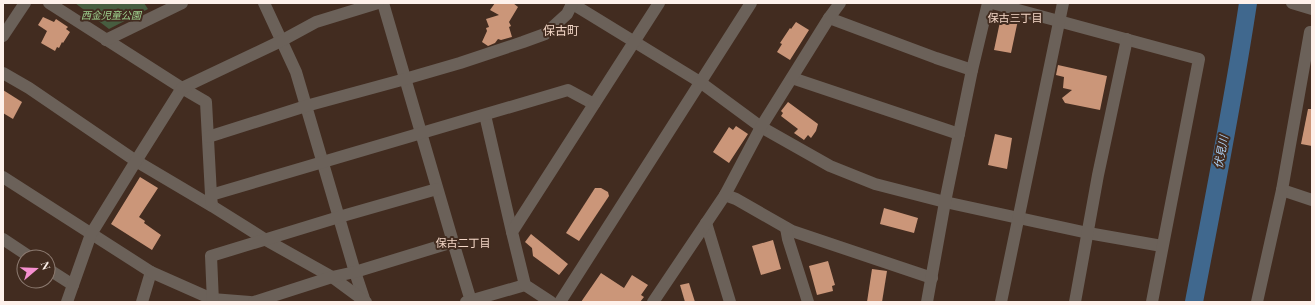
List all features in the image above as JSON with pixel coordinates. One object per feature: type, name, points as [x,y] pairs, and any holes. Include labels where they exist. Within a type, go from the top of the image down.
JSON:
[{"type":"street","points":[[3,36],[25,3]]},
{"type":"street","points":[[49,3],[206,102],[212,201]]},
{"type":"street","points":[[106,40],[182,3]]},
{"type":"street","points":[[264,3],[296,72],[365,302]]},
{"type":"street","points":[[68,302],[91,234],[182,88],[281,41],[316,22],[378,3]]},
{"type":"street","points":[[383,3],[469,301],[525,285]]},
{"type":"street","points":[[208,137],[306,106],[460,63],[544,34],[567,14],[571,3],[700,82],[760,127],[830,166],[875,184],[945,202],[1088,233],[1162,246]]},
{"type":"street","points":[[512,232],[659,3]]},
{"type":"street","points":[[560,302],[751,3]]},
{"type":"street","points":[[653,302],[725,195],[760,127],[840,3]]},
{"type":"street","points":[[927,302],[945,202],[972,70],[988,3]]},
{"type":"street","points":[[992,3],[1060,20],[1199,59],[1152,302]]},
{"type":"street","points":[[1001,302],[1063,3]]},
{"type":"street","points":[[1292,3],[1309,8]]},
{"type":"street","points":[[829,18],[972,70]]},
{"type":"street","points":[[1257,302],[1282,190],[1310,32],[1312,33]]},
{"type":"street","points":[[1075,302],[1098,175],[1127,39]]},
{"type":"street","points":[[3,73],[29,88],[136,161],[212,201],[266,240],[332,277],[365,302]]},
{"type":"street","points":[[792,78],[959,134]]},
{"type":"street","points":[[212,201],[322,162],[568,90],[594,104]]},
{"type":"street","points":[[485,115],[525,285],[551,302]]},
{"type":"street","points":[[3,177],[151,272],[212,301],[250,302]]},
{"type":"street","points":[[212,301],[211,256],[437,189]]},
{"type":"street","points":[[1282,190],[1312,200]]},
{"type":"street","points":[[725,195],[736,199],[792,231],[932,278]]},
{"type":"street","points":[[706,223],[730,302]]},
{"type":"street","points":[[786,228],[788,239],[808,302]]},
{"type":"street","points":[[3,239],[18,249]]},
{"type":"street","points":[[254,302],[332,277],[355,272],[452,242]]},
{"type":"street","points":[[142,302],[151,272]]},
{"type":"street","points":[[56,274],[73,285]]},
{"type":"green space","name":"西金児童公園","points":[[75,3],[144,3],[148,9],[109,29]]},
{"type":"building","points":[[495,3],[513,3],[518,7],[509,22],[512,37],[501,40],[498,39],[495,43],[488,46],[482,42],[487,31],[486,28],[489,27],[486,19],[499,15],[490,10]]},
{"type":"building","points":[[43,17],[54,22],[56,19],[68,27],[66,29],[70,32],[63,43],[62,42],[59,48],[57,47],[55,51],[41,43],[47,31],[38,25]]},
{"type":"building","points":[[1001,17],[1018,20],[1011,53],[994,50]]},
{"type":"building","points":[[796,22],[809,30],[790,60],[777,52],[782,44],[780,43]]},
{"type":"building","points":[[1058,65],[1107,76],[1100,110],[1065,103],[1062,98],[1072,90],[1063,88],[1064,77],[1056,75]]},
{"type":"building","points":[[3,90],[22,102],[13,119],[3,113]]},
{"type":"building","points":[[788,102],[818,124],[816,131],[811,138],[808,135],[804,140],[794,133],[798,129],[781,116],[783,113],[781,111]]},
{"type":"building","points":[[1308,109],[1312,109],[1312,146],[1301,144]]},
{"type":"building","points":[[736,126],[748,134],[729,163],[713,152],[729,127],[733,130]]},
{"type":"building","points":[[995,134],[1012,138],[1007,169],[988,165]]},
{"type":"building","points":[[140,177],[158,188],[139,217],[145,221],[144,223],[161,235],[152,250],[111,224]]},
{"type":"building","points":[[595,188],[601,188],[608,192],[609,196],[579,241],[566,233]]},
{"type":"building","points":[[884,208],[918,218],[914,233],[880,224]]},
{"type":"building","points":[[531,234],[568,264],[559,275],[533,256],[532,248],[525,242]]},
{"type":"building","points":[[773,240],[781,269],[761,275],[752,246]]},
{"type":"building","points":[[828,261],[835,285],[832,286],[833,291],[817,295],[809,266]]},
{"type":"building","points":[[872,269],[887,271],[882,302],[867,302]]},
{"type":"building","points":[[601,273],[624,288],[632,275],[648,285],[641,295],[644,297],[640,302],[581,302]]},
{"type":"building","points":[[689,283],[695,302],[685,302],[680,285]]},
{"type":"waterway","name":"伏見川","points":[[1194,302],[1229,115],[1248,3]]},
{"type":"district","name":"保古三丁目","points":[[1015,18]]},
{"type":"district","name":"保古町","points":[[561,31]]},
{"type":"district","name":"保古二丁目","points":[[463,243]]}]
